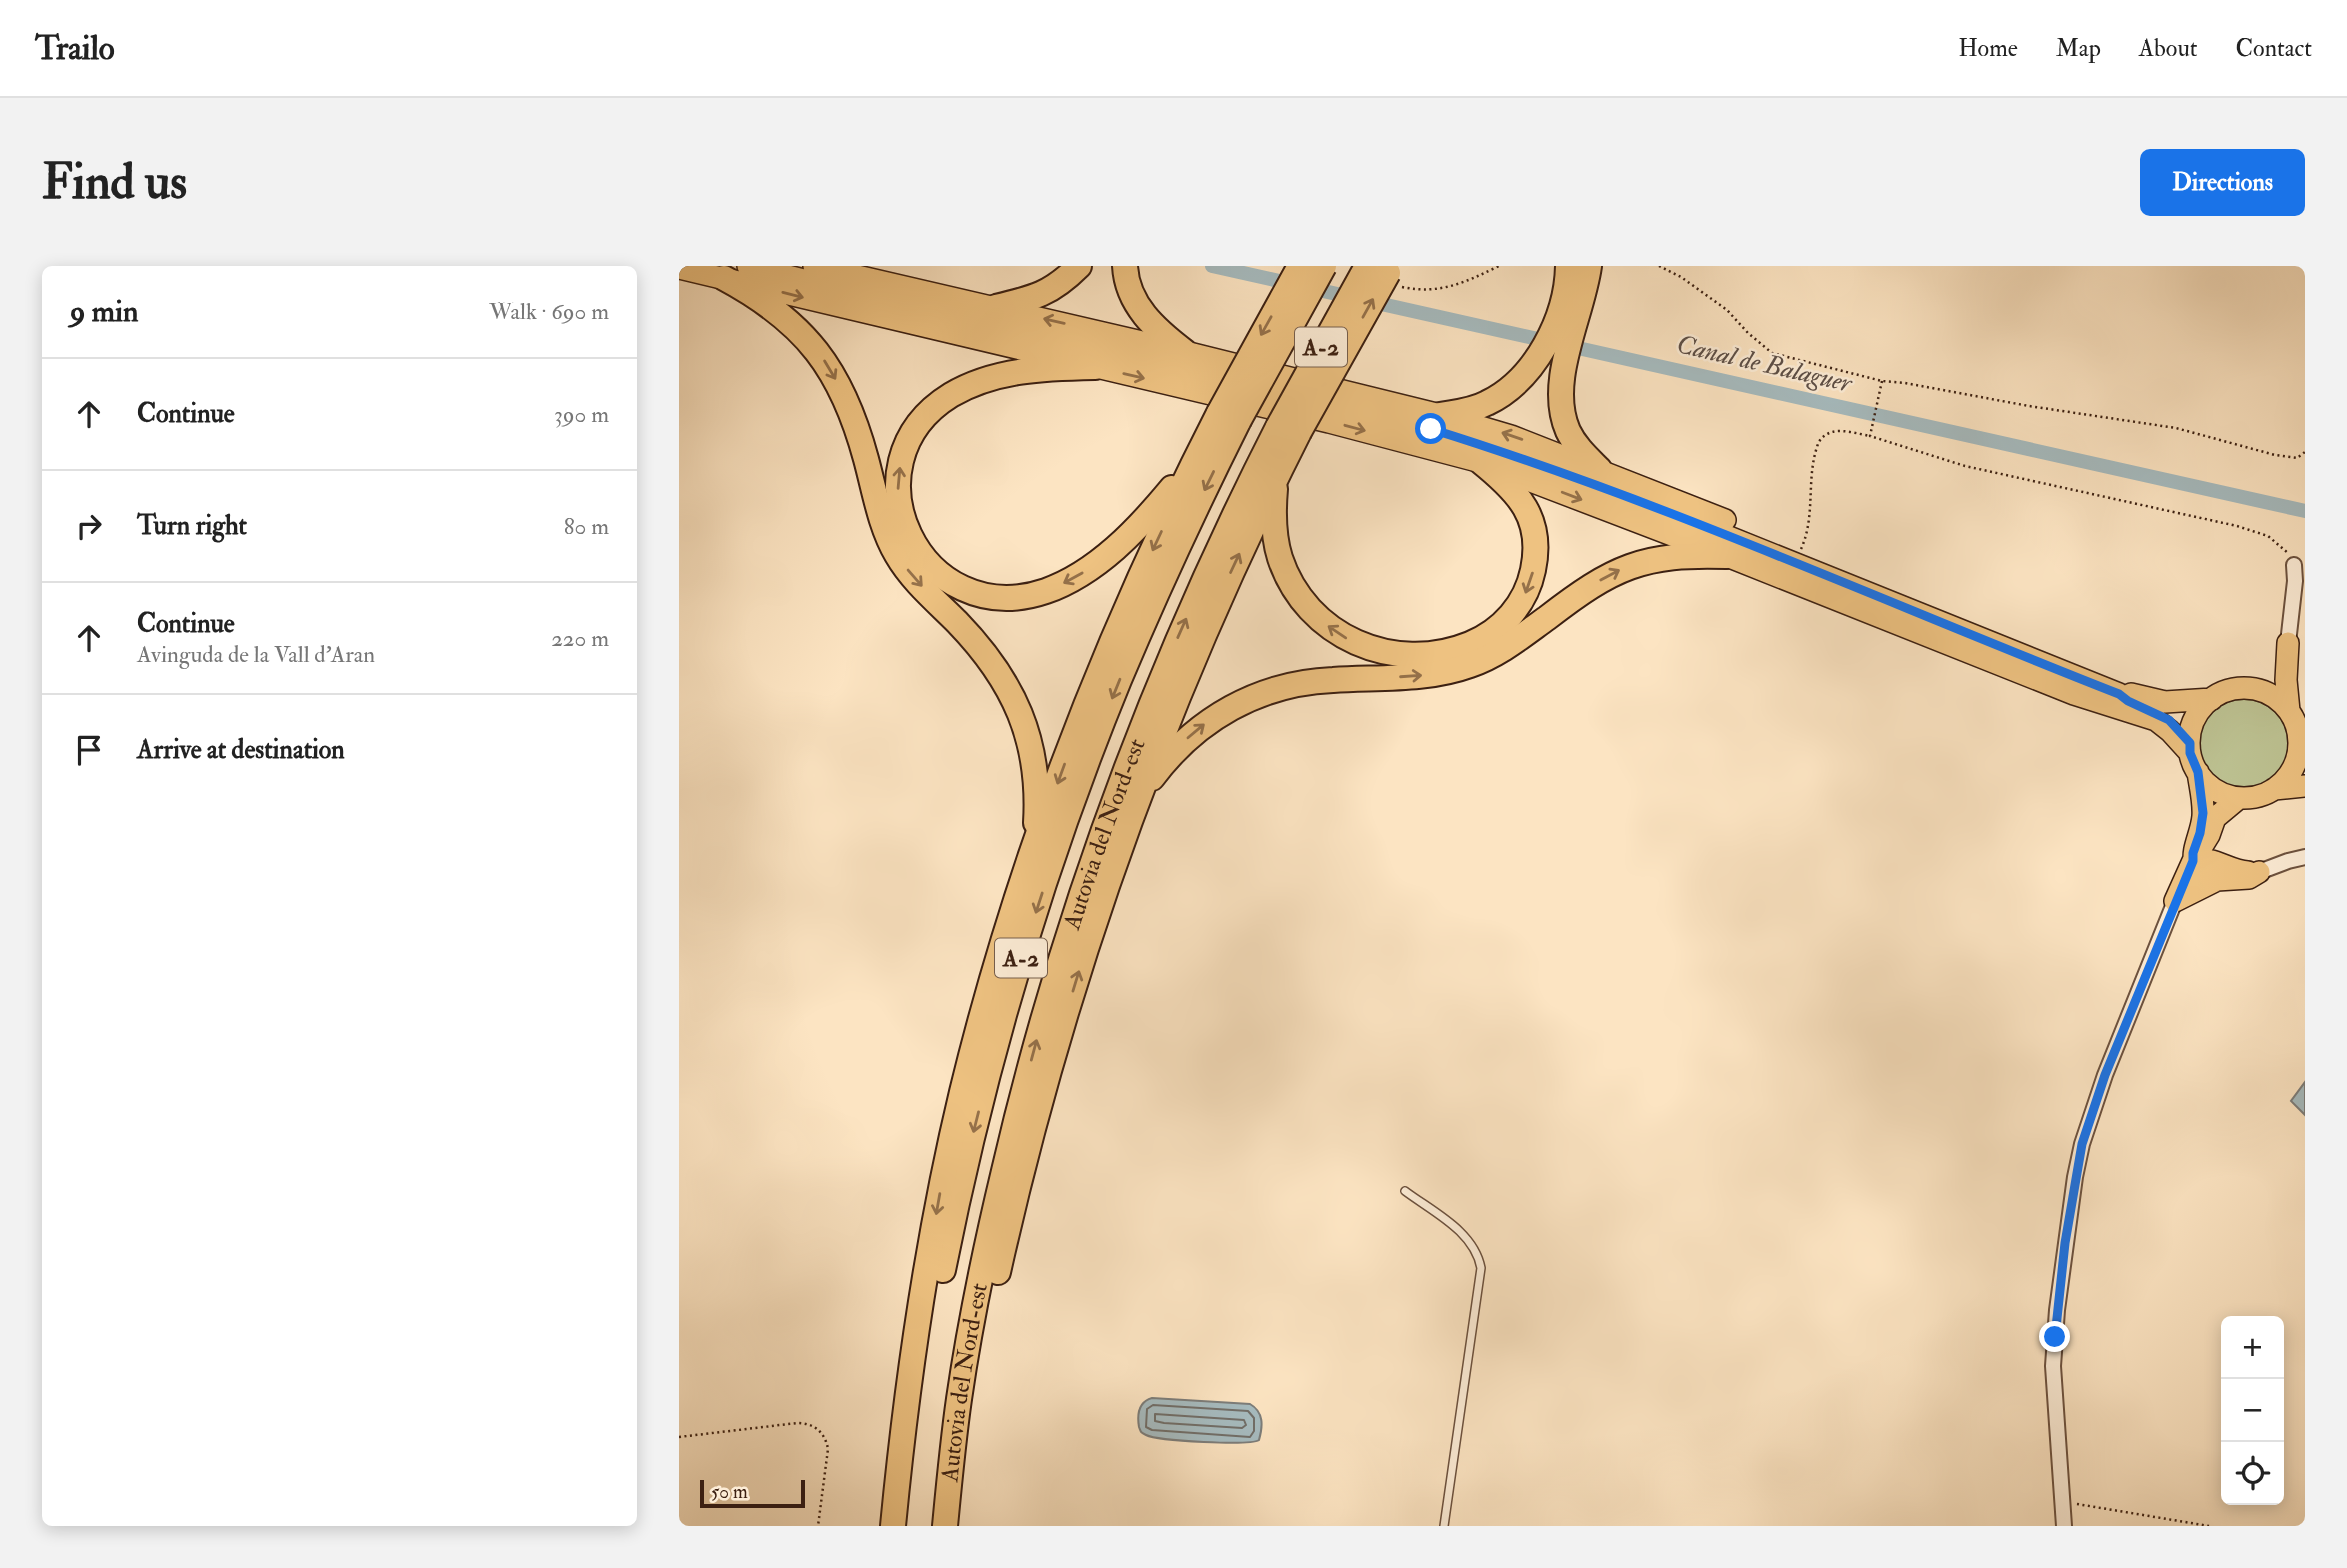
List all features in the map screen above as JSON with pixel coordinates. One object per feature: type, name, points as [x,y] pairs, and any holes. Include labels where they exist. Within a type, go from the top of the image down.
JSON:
[{"type":"highway","points":[[996,307],[1034,298],[1061,284],[1079,266]]},
{"type":"highway","points":[[1095,367],[1033,369],[983,381],[946,398],[919,425],[900,466],[899,501],[908,535],[934,570],[956,585],[990,597],[1024,597],[1049,590],[1083,572],[1117,545],[1150,513],[1193,464],[1229,417],[1300,266]]},
{"type":"highway","name":"Autovia del Nord-est","points":[[905,1526],[927,1363],[952,1224],[992,1058],[1065,824],[1119,682],[1229,417],[1324,266]]},
{"type":"highway","points":[[1568,266],[1565,294],[1567,319],[1560,395],[1565,421],[1577,446],[1599,469]]},
{"type":"highway","points":[[1440,415],[1465,411],[1494,400],[1511,387],[1567,319],[1589,266]]},
{"type":"highway","points":[[948,1495],[958,1477],[1000,1262],[1040,1107],[1075,983],[1136,801],[1198,646],[1275,478],[1288,429],[1379,268]]},
{"type":"highway","points":[[1125,269],[1133,298],[1146,318],[1185,352]]},
{"type":"highway","points":[[724,278],[779,312],[818,352],[850,408],[883,525],[899,559],[982,650],[1006,682],[1026,726],[1034,763],[1037,798],[1034,848]]},
{"type":"highway","name":"Autovia del Nord-est","points":[[945,1526],[959,1400],[981,1277],[1020,1099],[1049,993],[1083,886],[1138,733],[1206,575],[1288,429]]},
{"type":"highway","points":[[1275,478],[1274,523],[1277,548],[1291,583],[1306,606],[1337,634],[1360,645],[1398,656],[1428,655],[1463,647],[1492,632],[1513,612],[1530,583],[1536,547],[1529,515],[1514,489],[1481,462]]},
{"type":"highway","points":[[893,1526],[908,1389],[941,1186],[981,1020],[1034,848],[1111,646],[1193,464]]},
{"type":"highway","points":[[1136,801],[1168,758],[1197,729],[1228,709],[1257,695],[1314,681],[1424,676],[1456,670],[1506,648],[1579,593],[1623,568],[1671,556],[1727,556]]},
{"type":"main road","points":[[748,266],[1022,335],[1203,374],[1431,429],[1511,454],[1699,525],[2119,694],[2169,720],[2211,787],[2229,796],[2257,796],[2274,789],[2305,786]]},
{"type":"main road","points":[[814,266],[1185,352],[1440,415],[1511,436],[1599,469],[1800,552],[1860,578],[1948,625]]},
{"type":"main road","points":[[679,268],[1329,422],[1481,462],[2074,694],[2156,720],[2193,756]]},
{"type":"main road","points":[[2246,689],[2274,670],[2288,643]]},
{"type":"main road","points":[[2274,789],[2293,768],[2302,743],[2289,711],[2286,691],[2288,643]]},
{"type":"main road","points":[[2119,694],[2165,702],[2212,699],[2231,690],[2246,689],[2273,696],[2289,711]]},
{"type":"main road","points":[[2193,861],[2203,813],[2193,756],[2196,718],[2212,699]]},
{"type":"main road","points":[[2175,901],[2217,815],[2239,798]]},
{"type":"main road","points":[[2209,835],[2217,871]]},
{"type":"main road","points":[[2193,861],[2206,859],[2217,871]]},
{"type":"main road","points":[[2175,901],[2217,871],[2259,872]]},
{"type":"street","points":[[2288,643],[2295,581],[2294,565]]},
{"type":"street","points":[[2259,872],[2288,860],[2305,857]]},
{"type":"street","points":[[2064,1526],[2054,1385],[2055,1337],[2075,1177],[2082,1144],[2105,1075],[2175,901]]},
{"type":"lane","points":[[1405,1191],[1451,1224],[1465,1238],[1475,1250],[1481,1268],[1444,1526]]},
{"type":"path","points":[[1454,286],[1499,266]]},
{"type":"path","points":[[1659,266],[1681,277],[1727,310],[1748,333],[1772,353],[1882,381],[2176,428],[2275,455],[2297,458],[2305,452]]},
{"type":"path","points":[[1870,436],[1882,381]]},
{"type":"path","points":[[1800,552],[1809,527],[1814,461],[1820,440],[1836,431],[1870,436],[1965,466],[2237,526],[2268,536],[2279,543],[2294,565]]},
{"type":"path","points":[[679,1437],[797,1423],[815,1427],[824,1437],[828,1449],[818,1526]]},
{"type":"path","points":[[2063,1504],[2091,1505],[2207,1526]]},
{"type":"green space","points":[[2244,699],[2261,703],[2276,712],[2285,727],[2289,744],[2285,761],[2276,776],[2261,785],[2244,789],[2227,785],[2212,776],[2203,761],[2199,744],[2203,727],[2212,712],[2227,703]]},
{"type":"water","points":[[2305,1082],[2305,1115],[2291,1101]]},
{"type":"water","points":[[1152,1398],[1250,1404],[1258,1411],[1261,1420],[1259,1440],[1239,1443],[1204,1442],[1146,1435],[1139,1427],[1139,1414],[1141,1406]]},
{"type":"waterway","name":"Canal de Balaguer","points":[[1212,266],[2305,511]]},
{"type":"route","points":[[1431,429],[1511,454],[1699,525],[2119,694],[2169,720],[2190,743],[2190,753],[2198,772],[2203,800],[2202,826],[2193,861],[2105,1075],[2082,1144],[2065,1243],[2055,1337]]}]
